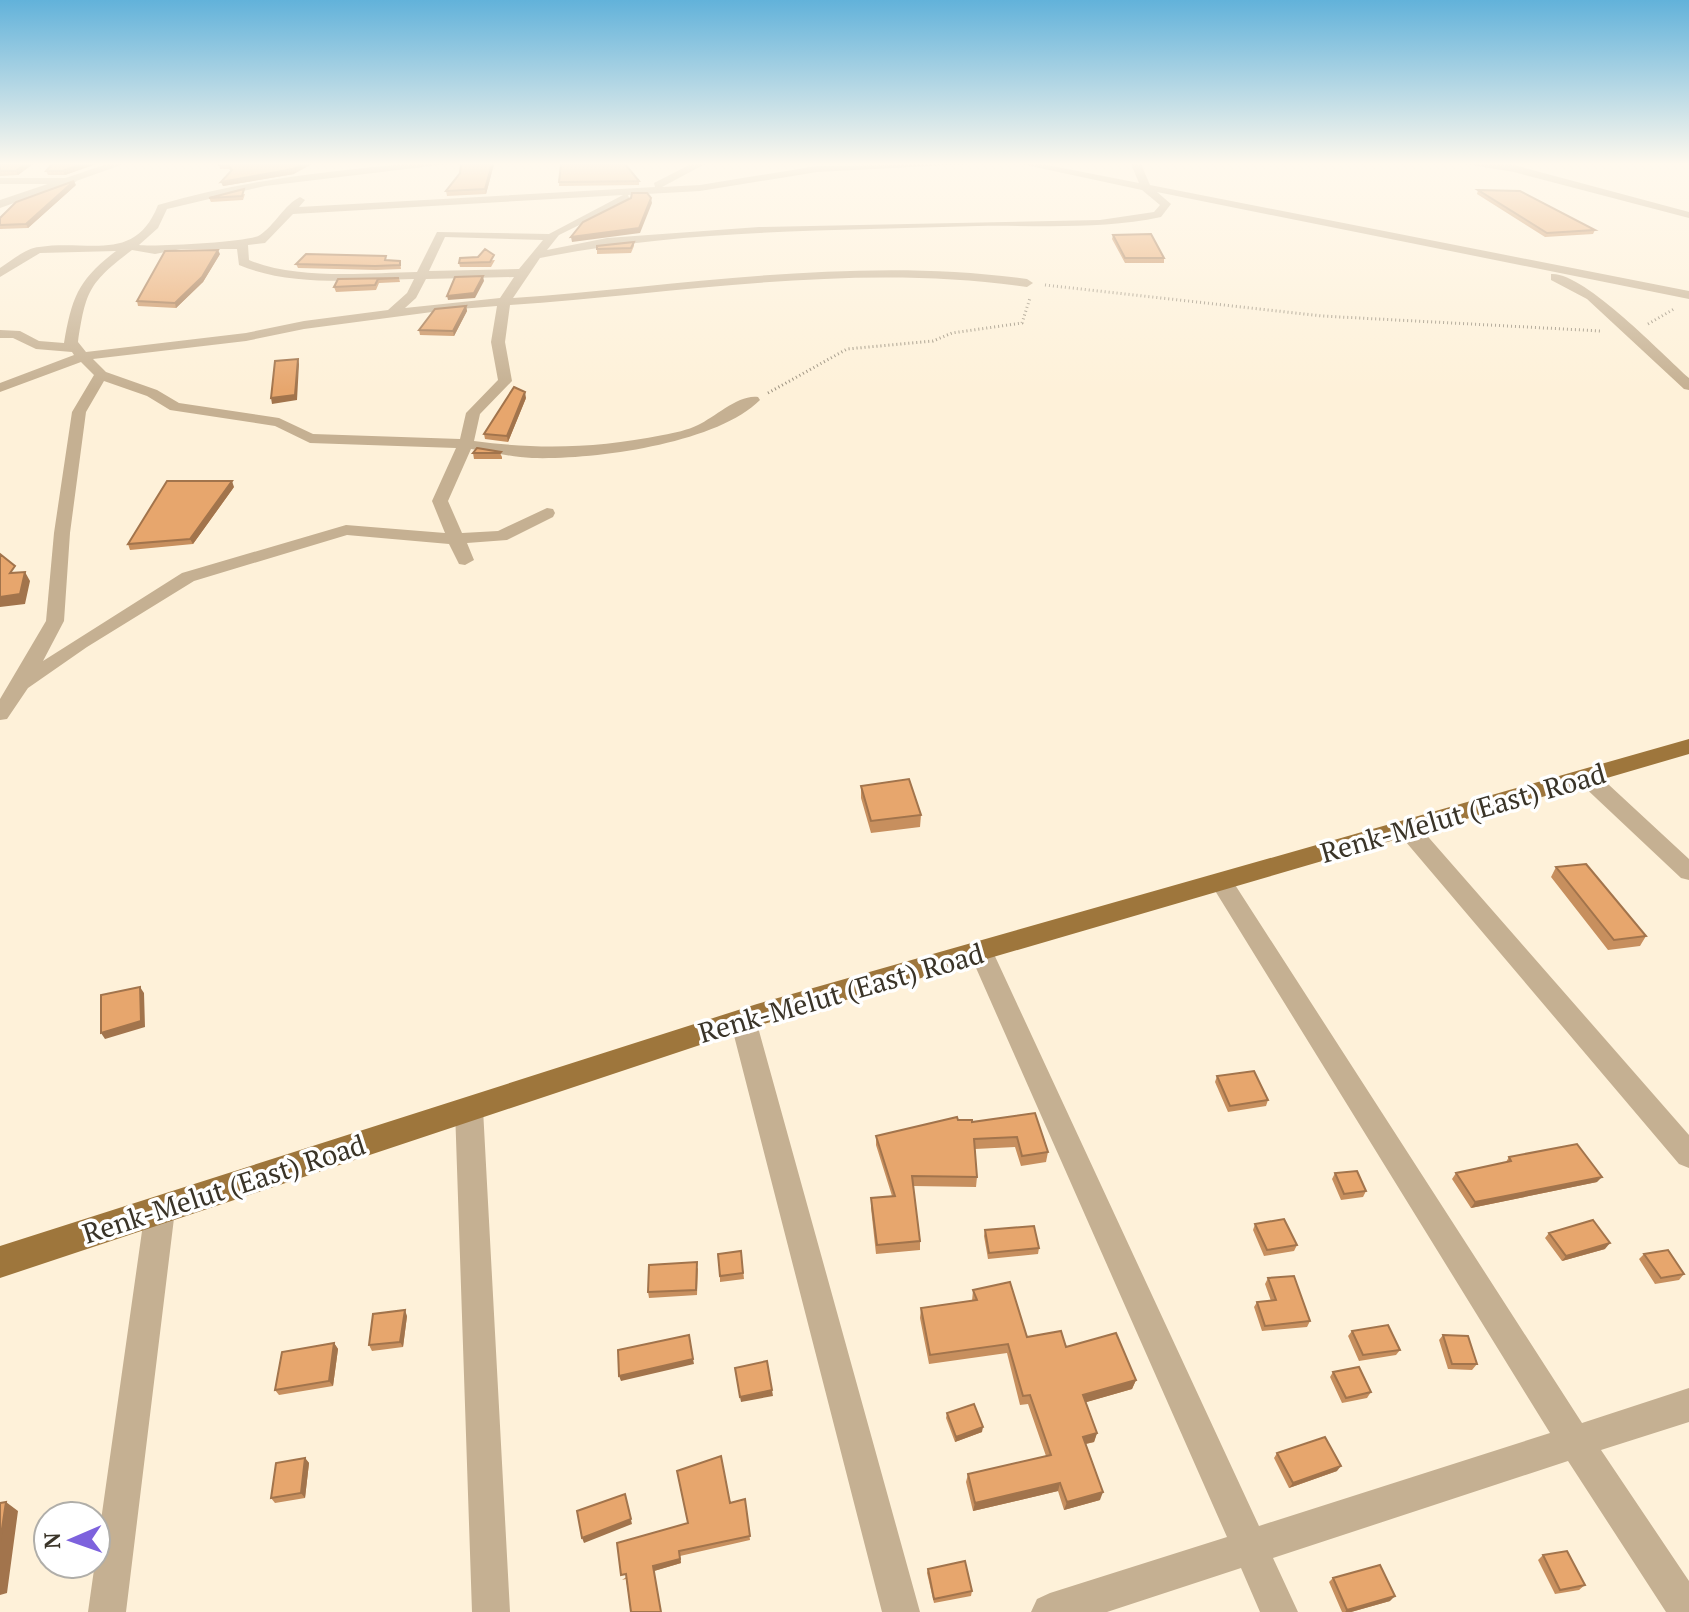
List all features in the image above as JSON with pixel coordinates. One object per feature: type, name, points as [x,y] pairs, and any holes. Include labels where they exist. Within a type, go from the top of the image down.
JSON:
[{"type":"main road","name":"Renk-Melut (East) Road","points":[[0,1262],[743,1020],[1689,746]]},
{"type":"street","points":[[136,239],[91,278],[81,293],[71,343],[101,375],[152,393],[175,407],[279,422],[310,438],[466,444],[532,453],[599,449],[665,439],[702,429],[753,400]]},
{"type":"street","points":[[0,273],[38,250],[99,250],[126,246],[155,251],[175,246],[263,239]]},
{"type":"street","points":[[389,316],[412,295],[438,239]]},
{"type":"street","points":[[465,560],[440,501],[466,444],[473,413],[505,381],[498,342],[504,303],[547,239]]},
{"type":"street","points":[[534,256],[607,241],[632,239]]},
{"type":"street","points":[[1406,239],[1689,295]]},
{"type":"street","points":[[175,246],[243,246],[243,262],[262,270],[342,277],[522,273]]},
{"type":"street","points":[[1537,267],[1591,296],[1689,386]]},
{"type":"street","points":[[0,334],[15,334],[36,345],[79,352],[389,316],[447,306],[708,283],[830,276],[971,275],[1027,283]]},
{"type":"street","points":[[0,388],[79,352]]},
{"type":"street","points":[[0,714],[19,687],[55,621],[62,533],[79,412],[101,375]]},
{"type":"street","points":[[0,705],[19,687],[80,643],[188,577],[346,530],[456,539],[501,536],[547,513]]},
{"type":"street","points":[[1587,777],[1689,872]]},
{"type":"street","points":[[1408,829],[1689,1155]]},
{"type":"street","points":[[1222,883],[1575,1442],[1688,1612]]},
{"type":"street","points":[[981,952],[1279,1612]]},
{"type":"street","points":[[743,1020],[901,1612]]},
{"type":"street","points":[[469,1109],[491,1612]]},
{"type":"street","points":[[107,1612],[160,1210]]},
{"type":"street","points":[[1050,1612],[1689,1405]]},
{"type":"path","points":[[753,400],[830,361],[847,349],[933,341],[952,333],[1022,323],[1030,298],[1027,283],[1164,301],[1476,326],[1634,333],[1678,307]]},
{"type":"building","points":[[1115,239],[1154,239],[1164,258],[1125,258]]},
{"type":"building","points":[[634,242],[631,248],[597,249],[597,246]]},
{"type":"building","points":[[485,249],[494,255],[490,262],[459,263],[460,258],[478,257]]},
{"type":"building","points":[[218,250],[202,277],[175,303],[137,301],[165,251]]},
{"type":"building","points":[[306,254],[386,256],[385,260],[400,261],[400,265],[296,264]]},
{"type":"building","points":[[483,276],[474,293],[447,296],[455,277]]},
{"type":"building","points":[[399,278],[378,279],[375,285],[334,287],[338,279]]},
{"type":"building","points":[[466,306],[453,331],[419,330],[435,309]]},
{"type":"building","points":[[298,359],[295,395],[271,398],[275,361]]},
{"type":"building","points":[[514,387],[525,392],[507,436],[484,434]]},
{"type":"building","points":[[477,448],[501,452],[473,453]]},
{"type":"building","points":[[167,481],[232,481],[190,539],[128,544]]},
{"type":"building","points":[[0,554],[15,566],[10,573],[25,572],[20,594],[0,597]]},
{"type":"building","points":[[909,779],[921,815],[871,821],[861,786]]},
{"type":"building","points":[[1586,864],[1646,936],[1614,940],[1556,867]]},
{"type":"building","points":[[140,987],[141,1021],[101,1033],[101,995]]},
{"type":"building","points":[[1254,1071],[1268,1100],[1230,1106],[1217,1076]]},
{"type":"building","points":[[1035,1113],[1048,1152],[1022,1156],[1017,1137],[974,1139],[977,1177],[912,1176],[920,1241],[877,1245],[871,1198],[895,1196],[876,1136],[957,1117],[958,1120],[972,1122]]},
{"type":"building","points":[[1577,1144],[1602,1177],[1475,1202],[1456,1173],[1511,1161],[1509,1157]]},
{"type":"building","points":[[1357,1171],[1366,1191],[1344,1194],[1335,1173]]},
{"type":"building","points":[[1284,1219],[1297,1245],[1267,1250],[1255,1224]]},
{"type":"building","points":[[1593,1220],[1610,1243],[1566,1256],[1549,1233]]},
{"type":"building","points":[[1034,1226],[1039,1248],[989,1253],[985,1230]]},
{"type":"building","points":[[1668,1250],[1684,1274],[1661,1278],[1644,1254]]},
{"type":"building","points":[[741,1251],[743,1273],[720,1276],[718,1254]]},
{"type":"building","points":[[697,1262],[696,1290],[648,1292],[649,1265]]},
{"type":"building","points":[[1294,1276],[1310,1321],[1265,1326],[1257,1302],[1276,1300],[1268,1278]]},
{"type":"building","points":[[1010,1282],[1027,1337],[1061,1331],[1066,1347],[1116,1333],[1136,1380],[1083,1395],[1097,1433],[1083,1437],[1103,1492],[1067,1502],[1060,1483],[975,1503],[968,1474],[1051,1455],[1030,1395],[1023,1396],[1008,1344],[930,1355],[921,1308],[977,1300],[973,1290]]},
{"type":"building","points":[[405,1310],[400,1342],[369,1345],[373,1314]]},
{"type":"building","points":[[1388,1325],[1400,1350],[1363,1355],[1352,1331]]},
{"type":"building","points":[[689,1335],[693,1359],[619,1376],[618,1350]]},
{"type":"building","points":[[1443,1335],[1468,1336],[1477,1364],[1452,1364]]},
{"type":"building","points":[[334,1343],[329,1381],[275,1390],[282,1352]]},
{"type":"building","points":[[767,1361],[772,1390],[740,1397],[735,1368]]},
{"type":"building","points":[[1359,1367],[1371,1392],[1346,1398],[1333,1372]]},
{"type":"building","points":[[974,1404],[983,1427],[956,1437],[947,1413]]},
{"type":"building","points":[[1325,1437],[1341,1466],[1293,1483],[1277,1453]]},
{"type":"building","points":[[721,1456],[730,1503],[745,1499],[750,1536],[679,1551],[680,1559],[653,1566],[661,1612],[631,1612],[626,1574],[621,1575],[617,1543],[688,1523],[677,1471]]},
{"type":"building","points":[[305,1458],[301,1493],[271,1498],[276,1463]]},
{"type":"building","points":[[625,1494],[631,1519],[582,1538],[577,1511]]},
{"type":"building","points":[[6,1502],[0,1542],[0,1503]]},
{"type":"building","points":[[1567,1551],[1585,1585],[1560,1590],[1543,1555]]},
{"type":"building","points":[[965,1561],[972,1591],[934,1599],[928,1569]]},
{"type":"building","points":[[1380,1565],[1395,1596],[1347,1610],[1333,1578]]}]
